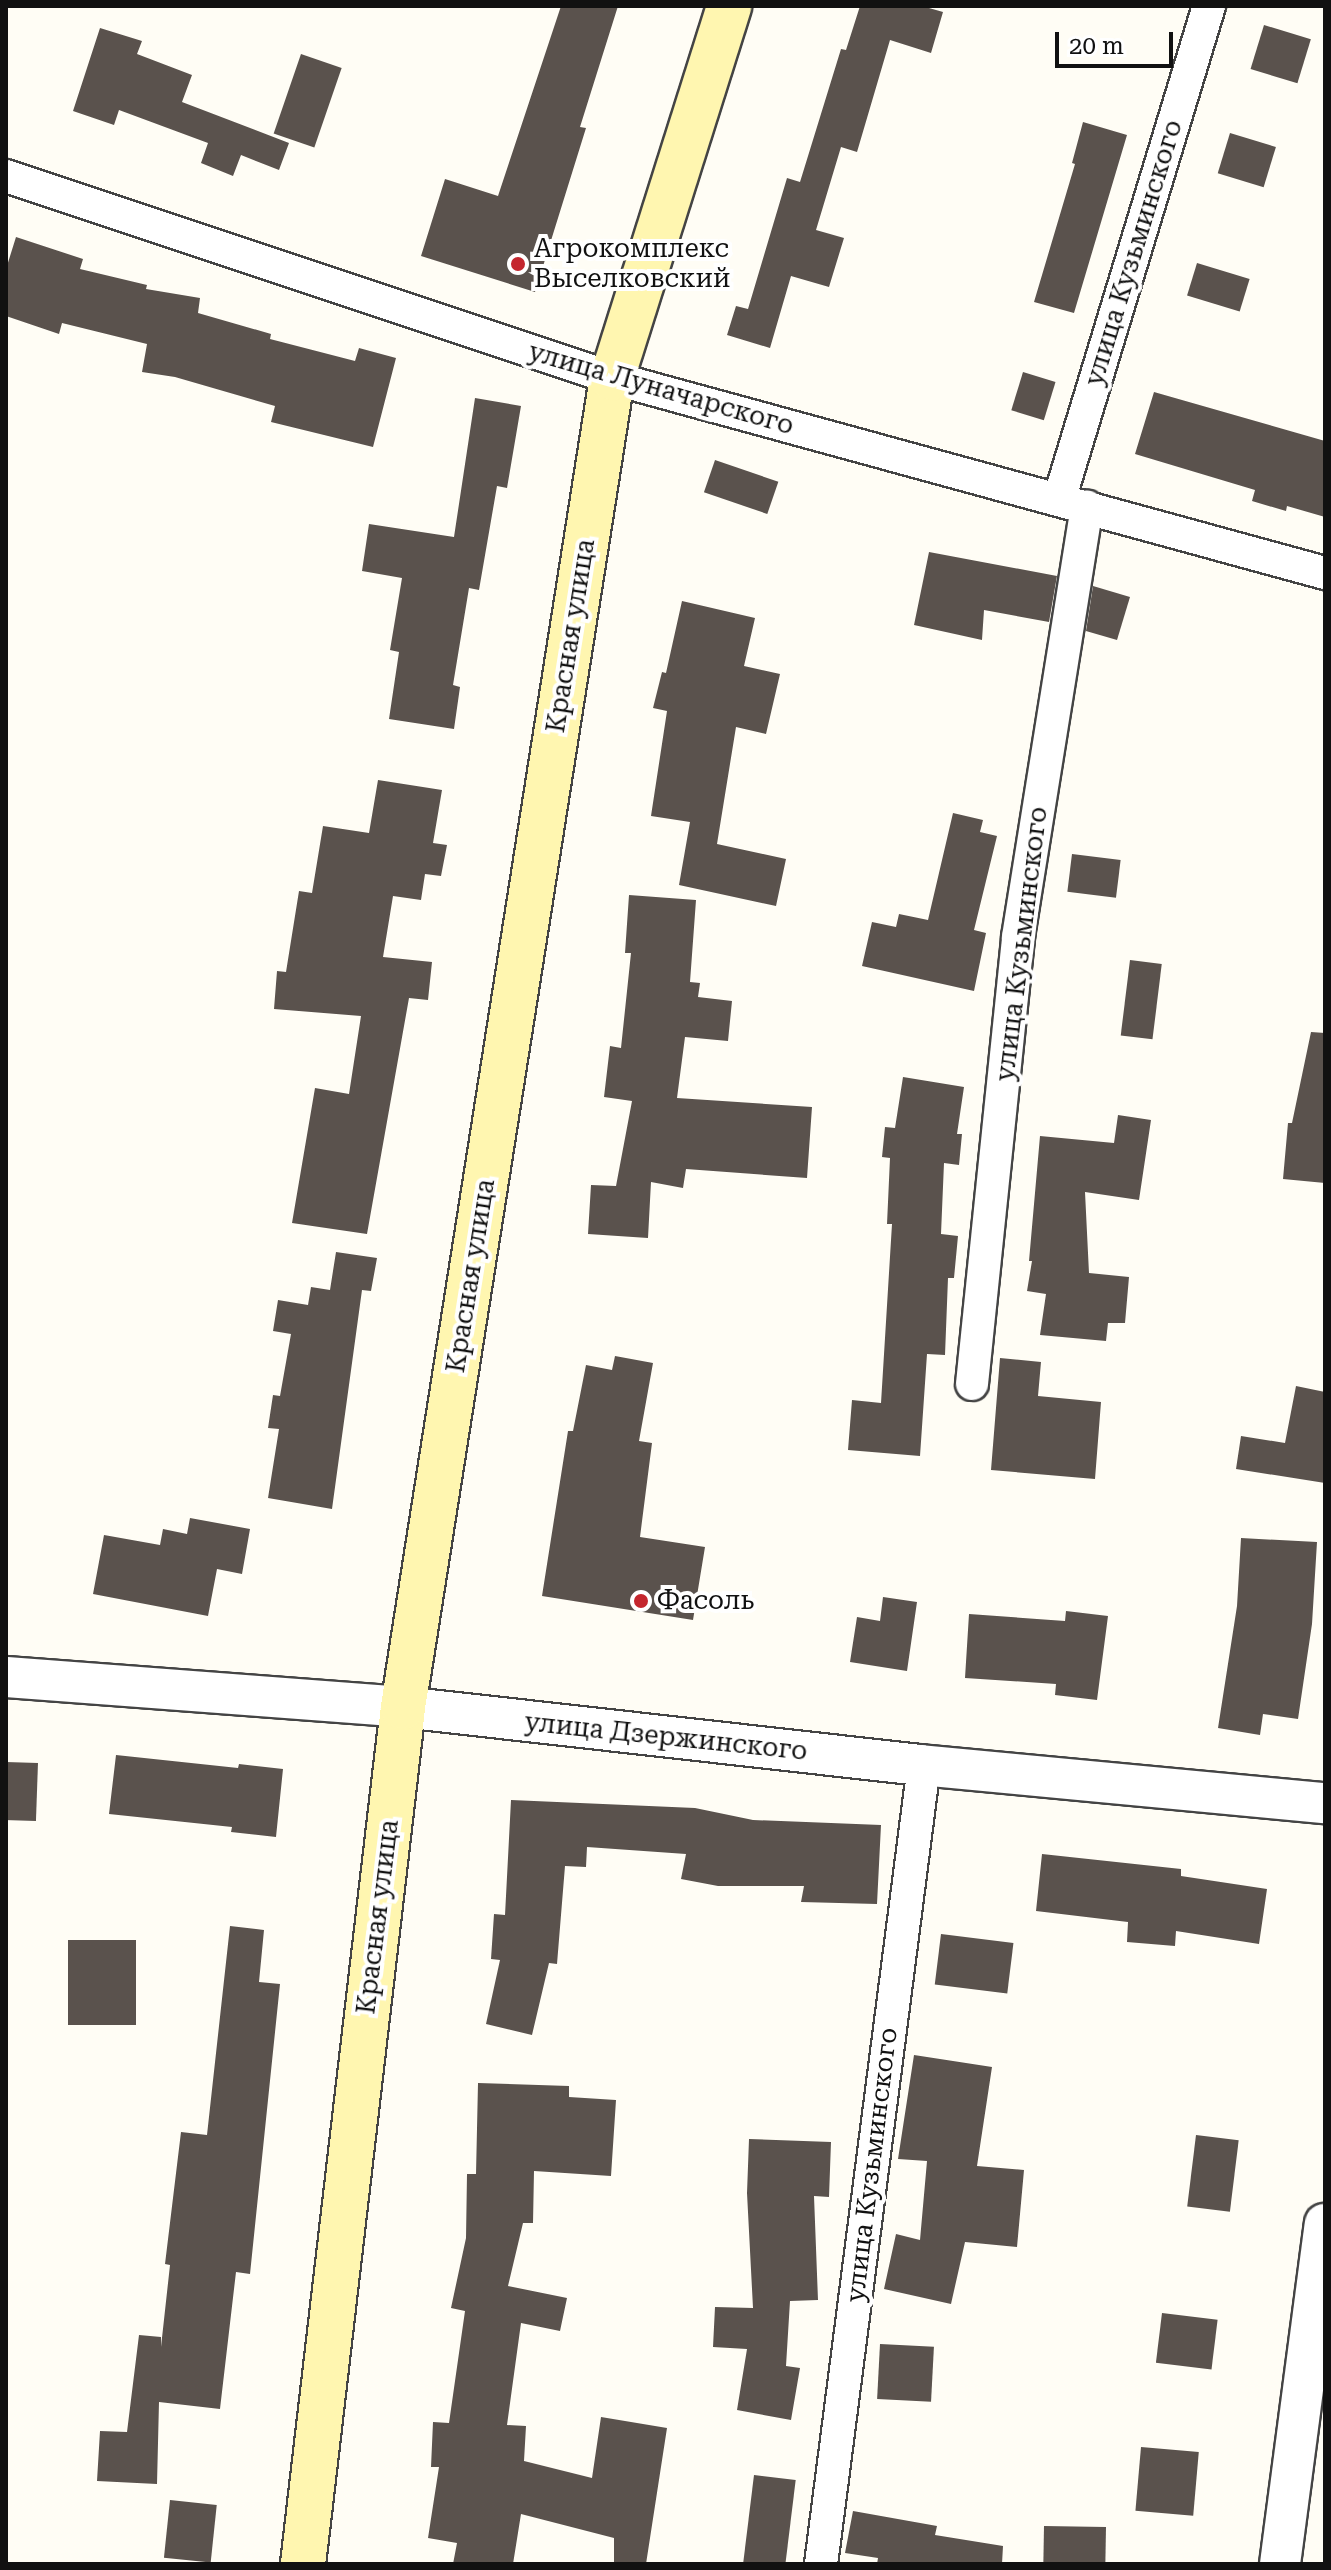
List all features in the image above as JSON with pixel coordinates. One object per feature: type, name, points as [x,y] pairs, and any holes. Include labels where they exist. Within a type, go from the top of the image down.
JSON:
[{"type":"main road","name":"Красная улица","points":[[303,2564],[403,1707],[612,378],[729,6]]},
{"type":"street","name":"улица Кузьминского","points":[[972,1384],[1018,937],[1073,503],[1209,6]]},
{"type":"street","name":"улица Луначарского","points":[[6,176],[612,378],[1325,573]]},
{"type":"street","name":"улица Дзержинского","points":[[6,1677],[403,1707],[924,1765],[1325,1803]]},
{"type":"street","name":"улица Кузьминского","points":[[821,2564],[924,1765]]},
{"type":"street","points":[[1280,2564],[1325,2224]]},
{"type":"building","points":[[561,6],[618,6],[580,127],[586,128],[535,292],[421,256],[445,179],[498,196]]},
{"type":"building","points":[[860,6],[922,6],[943,12],[931,53],[890,40],[857,152],[841,147],[816,230],[844,238],[829,287],[791,276],[770,348],[727,335],[736,306],[748,309],[787,178],[800,182],[841,49],[846,50]]},
{"type":"building","points":[[1264,25],[1311,39],[1297,83],[1251,69]]},
{"type":"building","points":[[100,28],[142,41],[137,54],[192,75],[182,102],[289,143],[279,170],[241,155],[233,176],[201,163],[208,143],[119,110],[114,125],[73,111]]},
{"type":"building","points":[[301,54],[342,68],[314,147],[274,133]]},
{"type":"building","points":[[1083,122],[1127,135],[1074,313],[1034,302],[1075,164],[1072,163]]},
{"type":"building","points":[[1230,133],[1276,147],[1264,187],[1218,173]]},
{"type":"building","points":[[16,237],[83,259],[80,269],[147,285],[146,289],[200,298],[198,313],[271,334],[270,339],[355,361],[359,348],[396,358],[373,447],[271,422],[275,406],[175,377],[142,372],[147,344],[62,323],[59,334],[6,316],[6,269]]},
{"type":"building","points":[[1197,263],[1250,279],[1240,312],[1187,296]]},
{"type":"building","points":[[1023,372],[1056,382],[1044,420],[1011,410]]},
{"type":"building","points":[[1154,392],[1325,441],[1325,517],[1287,506],[1286,511],[1252,501],[1255,490],[1135,454]]},
{"type":"building","points":[[475,398],[521,406],[507,488],[497,486],[479,590],[469,588],[453,685],[460,687],[454,729],[389,719],[399,652],[390,650],[402,578],[362,571],[369,524],[454,537]]},
{"type":"building","points":[[715,460],[778,482],[767,514],[704,492]]},
{"type":"building","points":[[929,552],[1057,576],[1049,622],[984,610],[982,640],[914,625]]},
{"type":"building","points":[[1093,586],[1130,597],[1117,640],[1086,631]]},
{"type":"building","points":[[682,601],[755,618],[744,666],[780,674],[766,734],[736,727],[717,844],[786,859],[776,906],[679,885],[690,822],[651,816],[667,711],[653,708],[662,672],[666,673]]},
{"type":"building","points":[[378,780],[442,790],[433,843],[447,845],[441,876],[425,874],[421,900],[393,896],[383,957],[432,962],[428,1000],[409,998],[367,1234],[292,1223],[315,1088],[349,1094],[361,1016],[274,1009],[277,971],[286,972],[299,891],[312,893],[323,826],[369,833]]},
{"type":"building","points":[[953,813],[983,820],[980,832],[997,836],[974,930],[986,933],[974,991],[862,966],[872,922],[896,927],[899,914],[928,920]]},
{"type":"building","points":[[1072,854],[1121,860],[1116,898],[1067,892]]},
{"type":"building","points":[[629,895],[696,900],[690,982],[700,983],[698,997],[732,1001],[728,1041],[685,1037],[677,1098],[812,1107],[807,1178],[686,1169],[683,1188],[651,1182],[648,1238],[588,1234],[591,1185],[616,1186],[632,1101],[604,1097],[610,1046],[621,1048],[631,953],[625,953]]},
{"type":"building","points":[[1130,960],[1162,964],[1152,1039],[1121,1035]]},
{"type":"building","points":[[1311,1032],[1325,1033],[1325,1183],[1283,1179],[1288,1123],[1292,1123]]},
{"type":"building","points":[[903,1077],[964,1087],[957,1134],[962,1134],[959,1165],[944,1163],[941,1234],[958,1236],[954,1278],[948,1278],[945,1355],[927,1354],[920,1456],[848,1450],[852,1400],[881,1403],[892,1224],[887,1224],[890,1158],[882,1157],[885,1127],[895,1128]]},
{"type":"building","points":[[1118,1115],[1151,1120],[1139,1200],[1085,1192],[1089,1273],[1129,1277],[1125,1323],[1108,1323],[1106,1341],[1040,1335],[1046,1294],[1027,1291],[1032,1261],[1029,1261],[1040,1136],[1114,1143]]},
{"type":"building","points":[[336,1252],[377,1258],[371,1291],[362,1290],[332,1509],[268,1498],[279,1429],[268,1428],[273,1395],[280,1396],[291,1334],[273,1331],[278,1300],[308,1305],[311,1287],[330,1290]]},
{"type":"building","points":[[615,1356],[653,1363],[639,1441],[652,1443],[640,1537],[705,1547],[693,1620],[542,1596],[568,1431],[573,1431],[586,1365],[612,1370]]},
{"type":"building","points":[[1000,1358],[1041,1362],[1038,1396],[1101,1402],[1095,1479],[991,1470]]},
{"type":"building","points":[[1296,1386],[1325,1392],[1325,1483],[1236,1469],[1241,1436],[1285,1443]]},
{"type":"building","points":[[190,1518],[250,1529],[242,1574],[217,1569],[208,1616],[93,1594],[104,1535],[160,1545],[163,1529],[187,1534]]},
{"type":"building","points":[[1241,1538],[1317,1542],[1312,1624],[1298,1719],[1263,1714],[1260,1735],[1218,1728],[1237,1606]]},
{"type":"building","points":[[883,1597],[917,1602],[907,1671],[850,1662],[857,1617],[880,1621]]},
{"type":"building","points":[[1066,1611],[1108,1616],[1097,1700],[1055,1695],[1056,1684],[965,1678],[969,1614],[1065,1621]]},
{"type":"building","points":[[116,1755],[238,1768],[239,1764],[283,1769],[276,1837],[231,1832],[232,1827],[109,1814]]},
{"type":"building","points":[[6,1762],[38,1763],[36,1821],[6,1820]]},
{"type":"building","points":[[511,1800],[695,1808],[753,1820],[881,1825],[877,1904],[801,1902],[804,1886],[718,1886],[681,1879],[686,1854],[587,1847],[586,1867],[565,1866],[557,1964],[549,1963],[532,2035],[486,2024],[500,1960],[491,1959],[494,1914],[505,1915]]},
{"type":"building","points":[[1042,1854],[1181,1869],[1181,1876],[1267,1889],[1259,1944],[1176,1931],[1175,1946],[1127,1942],[1128,1922],[1036,1911]]},
{"type":"building","points":[[230,1926],[264,1930],[259,1982],[280,1984],[250,2274],[236,2272],[220,2409],[159,2402],[157,2484],[97,2481],[100,2431],[127,2432],[139,2335],[161,2337],[161,2347],[170,2265],[165,2264],[181,2132],[207,2135]]},
{"type":"building","points":[[941,1934],[1013,1943],[1007,1994],[935,1985]]},
{"type":"building","points":[[68,1940],[136,1940],[136,2025],[68,2025]]},
{"type":"building","points":[[914,2055],[992,2067],[977,2166],[1024,2170],[1017,2247],[965,2242],[951,2304],[884,2289],[896,2234],[920,2240],[927,2161],[898,2159]]},
{"type":"building","points":[[478,2083],[569,2086],[569,2097],[616,2100],[611,2176],[534,2171],[533,2223],[523,2223],[508,2286],[567,2298],[560,2331],[521,2323],[507,2425],[526,2426],[524,2461],[592,2478],[601,2417],[667,2428],[646,2564],[614,2564],[614,2538],[521,2514],[513,2564],[453,2564],[457,2543],[428,2538],[439,2467],[431,2467],[433,2422],[449,2423],[465,2311],[451,2308],[466,2238],[467,2174],[476,2174]]},
{"type":"building","points":[[1196,2135],[1239,2140],[1230,2212],[1187,2206]]},
{"type":"building","points":[[749,2139],[831,2142],[829,2197],[814,2196],[818,2300],[790,2301],[786,2366],[800,2368],[791,2420],[737,2410],[747,2349],[713,2347],[715,2307],[753,2308],[747,2193]]},
{"type":"building","points":[[1162,2313],[1218,2320],[1211,2369],[1156,2363]]},
{"type":"building","points":[[880,2344],[934,2347],[931,2402],[877,2399]]},
{"type":"building","points":[[1141,2447],[1199,2452],[1193,2516],[1135,2511]]},
{"type":"building","points":[[754,2475],[796,2480],[785,2564],[743,2564]]},
{"type":"building","points":[[170,2500],[217,2505],[211,2563],[164,2558]]},
{"type":"building","points":[[853,2511],[937,2526],[935,2535],[1003,2546],[1002,2564],[877,2564],[878,2558],[845,2553]]},
{"type":"building","points":[[1044,2526],[1106,2527],[1105,2564],[1043,2564]]},
{"type":"place","name":"Агрокомплекс Выселковский","points":[[518,264]]},
{"type":"place","name":"Фасоль","points":[[641,1601]]}]
